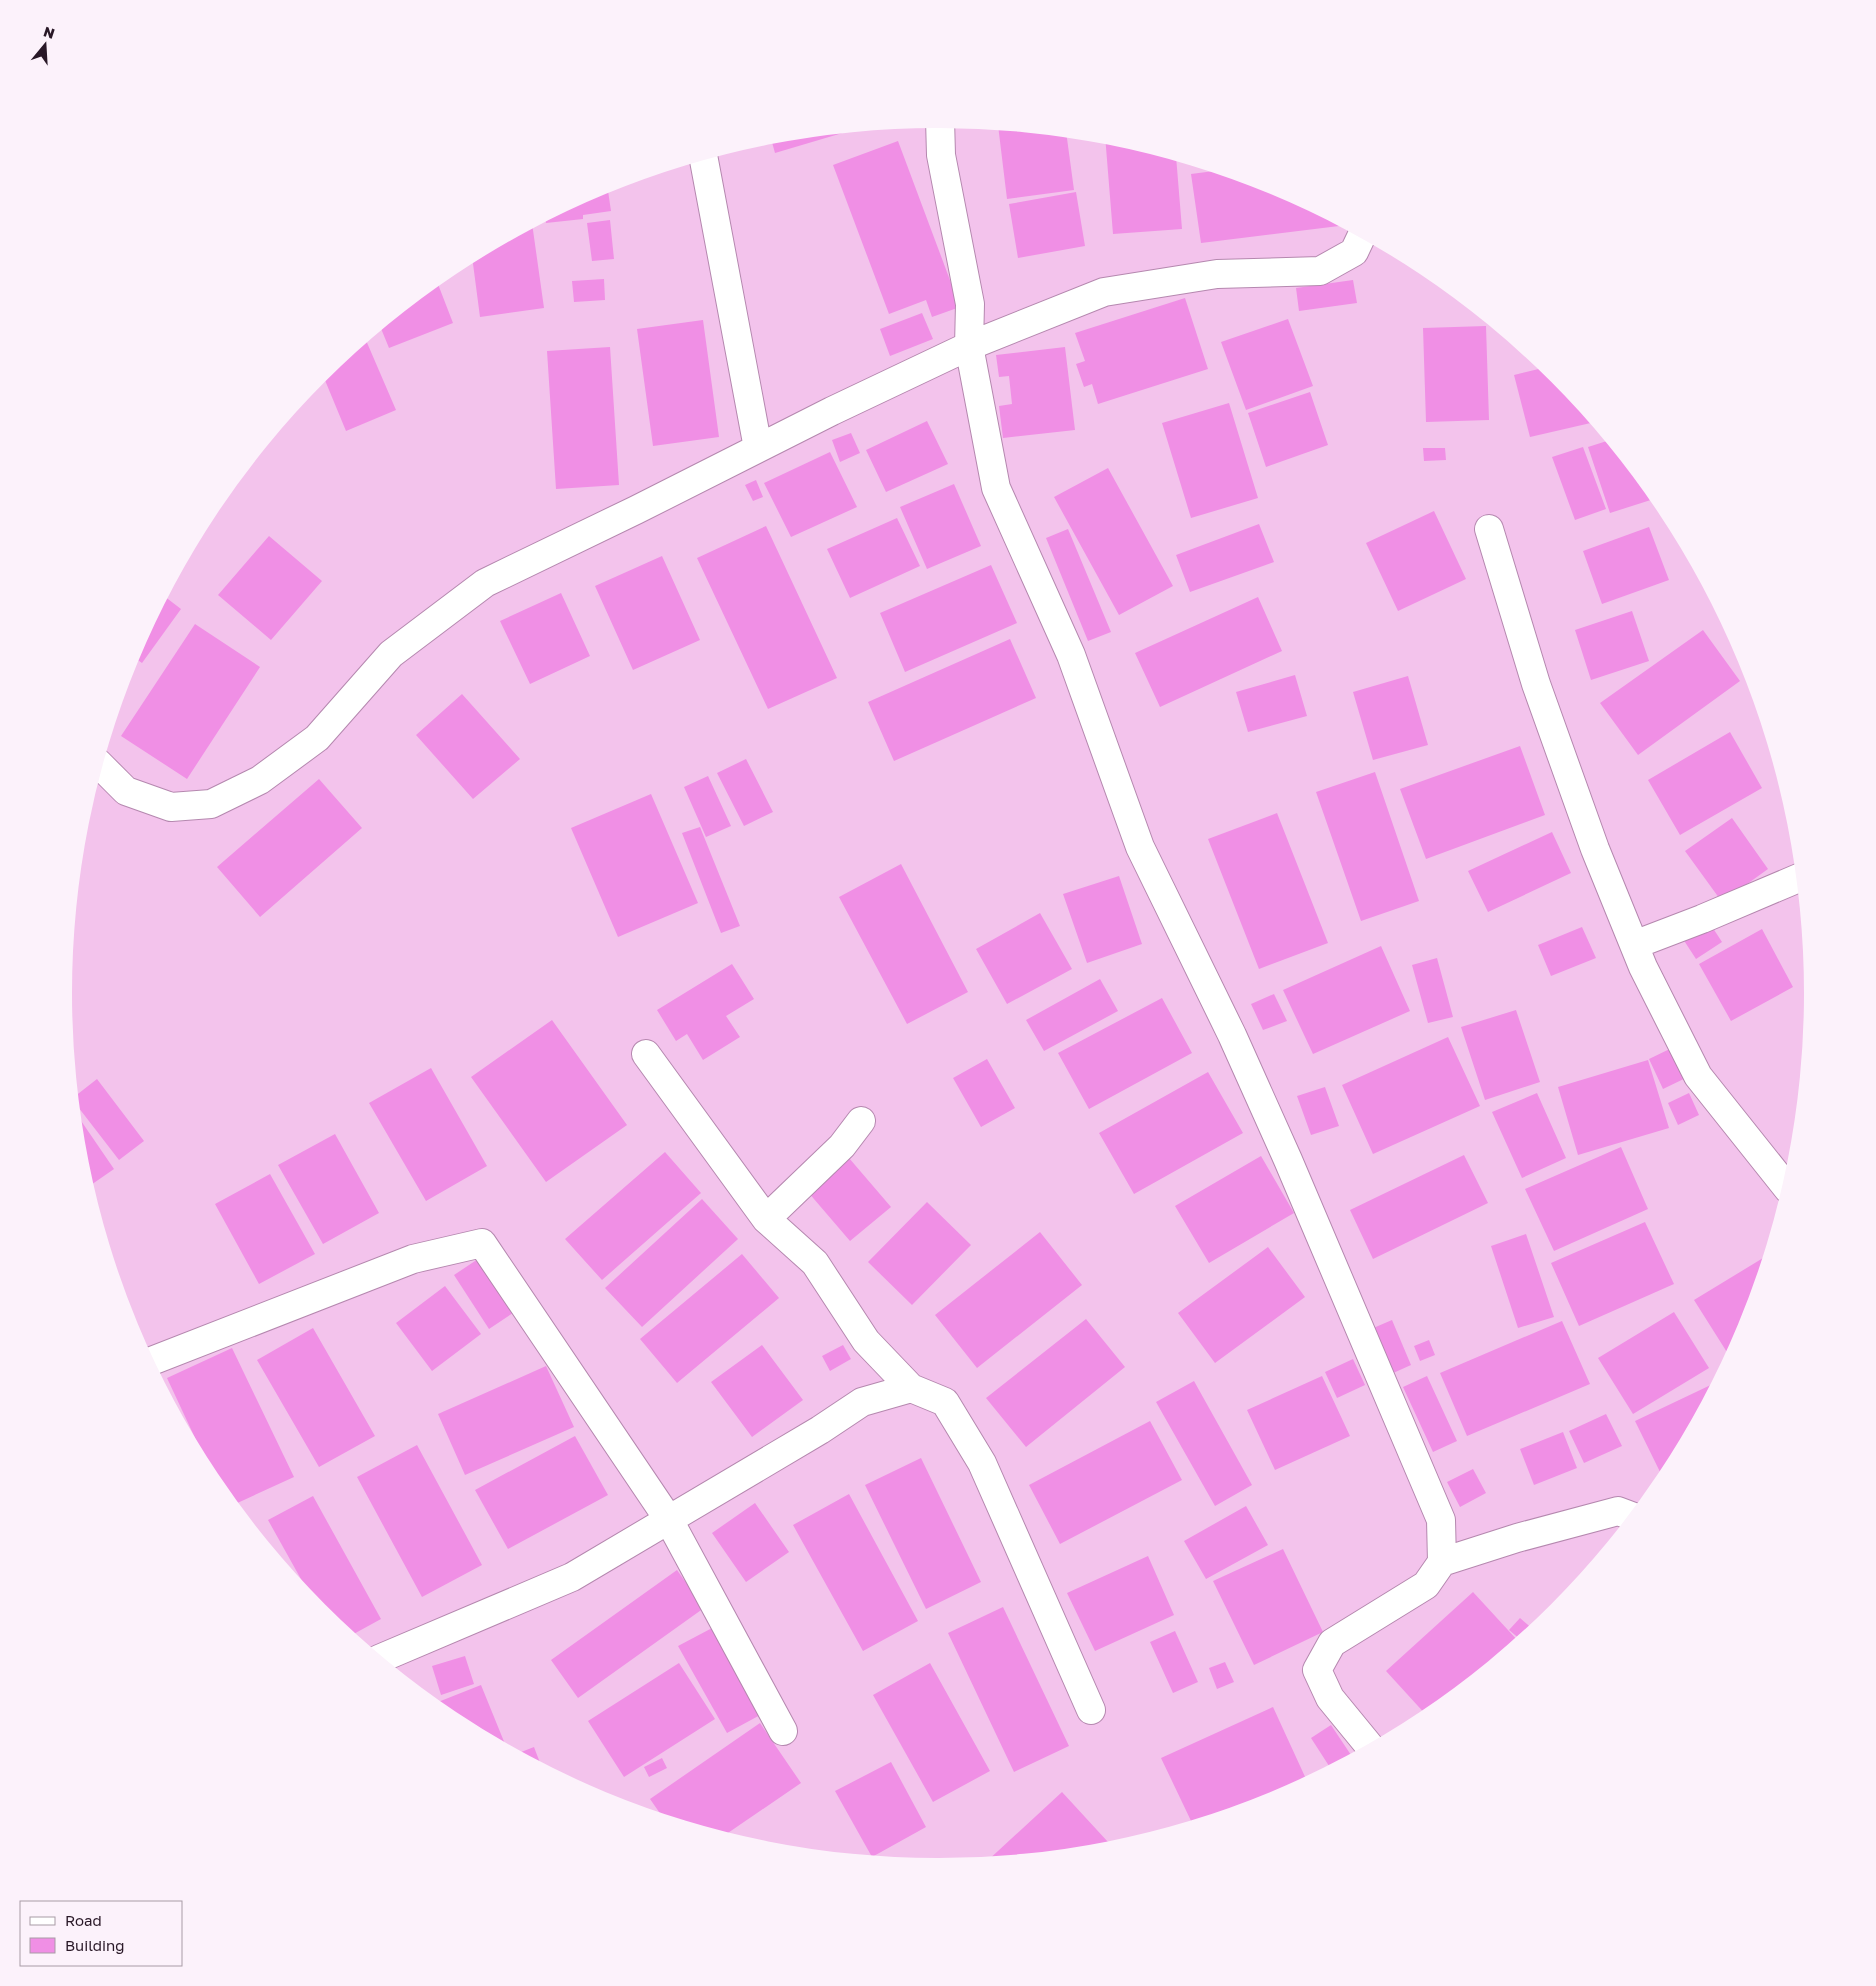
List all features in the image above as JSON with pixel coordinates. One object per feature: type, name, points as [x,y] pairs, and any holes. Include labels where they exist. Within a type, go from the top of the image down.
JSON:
[{"type":"street","points":[[940,128],[941,155],[970,304],[970,346],[996,488],[1071,655],[1140,847],[1232,1035],[1288,1160],[1441,1520],[1442,1562],[1426,1585],[1332,1643],[1317,1670],[1330,1698],[1368,1744]]},
{"type":"street","points":[[704,160],[758,448]]},
{"type":"street","points":[[102,767],[126,791],[171,807],[211,804],[260,780],[316,738],[391,654],[485,583],[636,510],[832,411],[970,346],[1104,292],[1217,274],[1320,271],[1354,252],[1361,238]]},
{"type":"street","points":[[1490,529],[1536,684],[1595,849],[1643,967],[1698,1076],[1782,1182]]},
{"type":"street","points":[[1634,944],[1702,919],[1796,879]]},
{"type":"street","points":[[646,1054],[766,1219],[815,1263],[866,1341],[911,1388],[945,1402],[982,1462],[1091,1710]]},
{"type":"street","points":[[766,1219],[842,1146],[862,1121]]},
{"type":"street","points":[[155,1360],[413,1259],[482,1243],[669,1520],[783,1731]]},
{"type":"street","points":[[383,1657],[572,1577],[820,1430],[862,1402],[911,1388]]},
{"type":"street","points":[[1442,1562],[1517,1538],[1618,1511],[1629,1515]]},
{"type":"building","points":[[999,129],[1067,138],[1074,190],[1007,199]]},
{"type":"building","points":[[842,133],[775,153],[772,143]]},
{"type":"building","points":[[898,141],[960,307],[932,317],[926,300],[889,314],[833,165]]},
{"type":"building","points":[[1106,144],[1176,161],[1182,229],[1113,234]]},
{"type":"building","points":[[1211,171],[1216,173],[1269,193],[1338,226],[1201,243],[1191,174]]},
{"type":"building","points":[[1076,192],[1085,246],[1018,258],[1009,204]]},
{"type":"building","points":[[608,193],[611,211],[583,215],[583,219],[546,223]]},
{"type":"building","points":[[610,220],[614,259],[592,261],[587,223]]},
{"type":"building","points":[[533,229],[544,308],[480,317],[473,263]]},
{"type":"building","points":[[604,279],[605,300],[574,302],[572,281]]},
{"type":"building","points":[[1353,280],[1357,303],[1299,311],[1296,288]]},
{"type":"building","points":[[439,286],[453,323],[389,348],[382,330]]},
{"type":"building","points":[[1185,298],[1208,369],[1098,404],[1092,384],[1084,387],[1076,364],[1085,361],[1075,333]]},
{"type":"building","points":[[922,313],[933,339],[890,356],[880,329]]},
{"type":"building","points":[[1288,319],[1313,386],[1246,410],[1221,342]]},
{"type":"building","points":[[703,320],[719,437],[653,446],[637,329]]},
{"type":"building","points":[[1486,326],[1489,420],[1426,422],[1423,328]]},
{"type":"building","points":[[367,342],[396,410],[346,431],[326,382]]},
{"type":"building","points":[[610,347],[619,485],[556,489],[547,351]]},
{"type":"building","points":[[1065,347],[1075,430],[1003,438],[999,406],[1012,404],[1009,376],[999,377],[996,355]]},
{"type":"building","points":[[1538,369],[1590,423],[1530,437],[1514,375]]},
{"type":"building","points":[[1310,392],[1328,445],[1266,467],[1248,413]]},
{"type":"building","points":[[1229,403],[1258,498],[1191,518],[1162,423]]},
{"type":"building","points":[[927,421],[948,464],[886,492],[866,450]]},
{"type":"building","points":[[851,433],[860,453],[840,462],[832,440]]},
{"type":"building","points":[[1605,442],[1650,500],[1610,513],[1588,447]]},
{"type":"building","points":[[1583,447],[1606,509],[1575,520],[1552,457]]},
{"type":"building","points":[[1423,448],[1445,448],[1446,460],[1424,461]]},
{"type":"building","points":[[830,452],[857,507],[791,537],[764,483]]},
{"type":"building","points":[[1108,468],[1173,586],[1119,615],[1054,497]]},
{"type":"building","points":[[756,480],[763,497],[753,501],[745,485]]},
{"type":"building","points":[[954,484],[981,546],[927,569],[900,507]]},
{"type":"building","points":[[1434,511],[1466,579],[1398,611],[1366,543]]},
{"type":"building","points":[[897,518],[920,566],[850,598],[827,549]]},
{"type":"building","points":[[1259,524],[1274,562],[1190,592],[1176,555]]},
{"type":"building","points":[[766,526],[837,678],[768,709],[697,558]]},
{"type":"building","points":[[1649,527],[1669,580],[1602,604],[1583,551]]},
{"type":"building","points":[[1068,529],[1111,632],[1088,641],[1046,538]]},
{"type":"building","points":[[269,536],[322,581],[271,640],[218,595]]},
{"type":"building","points":[[662,556],[700,640],[633,670],[595,586]]},
{"type":"building","points":[[991,565],[1017,623],[905,672],[880,613]]},
{"type":"building","points":[[561,593],[590,656],[530,684],[500,621]]},
{"type":"building","points":[[1258,597],[1282,651],[1160,707],[1135,653]]},
{"type":"building","points":[[168,599],[181,609],[142,663],[139,661]]},
{"type":"building","points":[[1632,611],[1649,661],[1591,680],[1575,630]]},
{"type":"building","points":[[195,624],[260,667],[187,779],[121,736]]},
{"type":"building","points":[[1703,630],[1740,681],[1638,755],[1600,703]]},
{"type":"building","points":[[1010,639],[1036,698],[894,761],[868,702]]},
{"type":"building","points":[[1295,675],[1307,716],[1248,732],[1236,692]]},
{"type":"building","points":[[1408,676],[1428,745],[1373,760],[1353,692]]},
{"type":"building","points":[[462,694],[520,759],[473,799],[416,735]]},
{"type":"building","points":[[1730,732],[1762,788],[1680,835],[1648,780]]},
{"type":"building","points":[[1520,746],[1545,815],[1426,859],[1400,789]]},
{"type":"building","points":[[746,759],[773,812],[744,826],[717,773]]},
{"type":"building","points":[[1375,772],[1419,901],[1361,921],[1316,792]]},
{"type":"building","points":[[708,776],[731,826],[706,837],[684,787]]},
{"type":"building","points":[[319,779],[362,828],[260,917],[217,867]]},
{"type":"building","points":[[651,794],[698,903],[618,937],[571,828]]},
{"type":"building","points":[[1277,813],[1328,943],[1259,969],[1208,839]]},
{"type":"building","points":[[1732,818],[1768,869],[1722,902],[1685,851]]},
{"type":"building","points":[[700,827],[740,926],[721,933],[682,833]]},
{"type":"building","points":[[1552,832],[1571,873],[1488,912],[1468,871]]},
{"type":"building","points":[[901,864],[968,992],[907,1024],[839,897]]},
{"type":"building","points":[[1119,876],[1142,944],[1087,963],[1063,894]]},
{"type":"building","points":[[1040,913],[1072,969],[1007,1004],[976,949]]},
{"type":"building","points":[[1709,922],[1722,942],[1696,959],[1683,939]]},
{"type":"building","points":[[1582,927],[1596,958],[1551,976],[1538,945]]},
{"type":"building","points":[[1762,929],[1793,987],[1731,1021],[1699,964]]},
{"type":"building","points":[[1381,946],[1410,1011],[1313,1054],[1283,990]]},
{"type":"building","points":[[1437,958],[1453,1017],[1428,1023],[1412,965]]},
{"type":"building","points":[[732,964],[754,999],[726,1016],[740,1037],[703,1060],[687,1034],[676,1041],[657,1010]]},
{"type":"building","points":[[1100,979],[1118,1011],[1044,1051],[1026,1020]]},
{"type":"building","points":[[1274,994],[1287,1021],[1263,1030],[1251,1004]]},
{"type":"building","points":[[1162,998],[1192,1053],[1089,1109],[1058,1053]]},
{"type":"building","points":[[1516,1010],[1540,1082],[1485,1100],[1461,1027]]},
{"type":"building","points":[[552,1020],[627,1125],[546,1182],[471,1077]]},
{"type":"building","points":[[1448,1037],[1480,1106],[1373,1154],[1342,1085]]},
{"type":"building","points":[[1680,1044],[1694,1074],[1663,1089],[1649,1059]]},
{"type":"building","points":[[987,1059],[1015,1108],[981,1127],[953,1078]]},
{"type":"building","points":[[1648,1060],[1669,1128],[1578,1155],[1558,1087]]},
{"type":"building","points":[[431,1068],[487,1166],[426,1201],[369,1103]]},
{"type":"building","points":[[1208,1072],[1243,1133],[1134,1194],[1099,1133]]},
{"type":"building","points":[[97,1079],[144,1141],[119,1160],[81,1110],[79,1093]]},
{"type":"building","points":[[1325,1087],[1339,1126],[1311,1135],[1297,1096]]},
{"type":"building","points":[[1537,1093],[1566,1158],[1522,1178],[1492,1112]]},
{"type":"building","points":[[1689,1093],[1699,1115],[1678,1125],[1668,1103]]},
{"type":"building","points":[[83,1123],[114,1169],[94,1183]]},
{"type":"building","points":[[335,1134],[379,1213],[323,1244],[278,1165]]},
{"type":"building","points":[[1621,1147],[1648,1209],[1554,1251],[1525,1189]]},
{"type":"building","points":[[843,1151],[891,1207],[850,1241],[802,1185]]},
{"type":"building","points":[[665,1152],[701,1193],[602,1280],[565,1239]]},
{"type":"building","points":[[1464,1155],[1488,1203],[1373,1259],[1350,1210]]},
{"type":"building","points":[[1261,1156],[1294,1213],[1209,1263],[1175,1206]]},
{"type":"building","points":[[270,1174],[315,1254],[259,1284],[215,1204]]},
{"type":"building","points":[[702,1199],[738,1239],[642,1327],[605,1288]]},
{"type":"building","points":[[927,1202],[971,1245],[912,1305],[868,1262]]},
{"type":"building","points":[[1645,1222],[1674,1284],[1579,1326],[1551,1263]]},
{"type":"building","points":[[1040,1232],[1082,1285],[977,1368],[935,1315]]},
{"type":"building","points":[[1526,1234],[1554,1317],[1518,1328],[1491,1246]]},
{"type":"building","points":[[1268,1247],[1305,1297],[1215,1363],[1178,1313]]},
{"type":"building","points":[[742,1254],[779,1298],[677,1383],[640,1339]]},
{"type":"building","points":[[481,1257],[516,1311],[489,1329],[454,1275]]},
{"type":"building","points":[[1762,1259],[1738,1324],[1726,1350],[1694,1300]]},
{"type":"building","points":[[445,1286],[481,1334],[432,1371],[396,1323]]},
{"type":"building","points":[[1674,1312],[1709,1368],[1633,1414],[1598,1358]]},
{"type":"building","points":[[1086,1319],[1125,1367],[1026,1447],[986,1398]]},
{"type":"building","points":[[1392,1320],[1411,1365],[1391,1374],[1371,1329]]},
{"type":"building","points":[[1562,1321],[1590,1384],[1467,1436],[1440,1373]]},
{"type":"building","points":[[313,1328],[375,1436],[319,1467],[257,1360]]},
{"type":"building","points":[[1429,1340],[1435,1355],[1420,1361],[1414,1346]]},
{"type":"building","points":[[762,1345],[803,1400],[752,1437],[711,1382]]},
{"type":"building","points":[[843,1345],[851,1359],[830,1371],[822,1356]]},
{"type":"building","points":[[232,1348],[294,1477],[238,1503],[194,1435],[167,1378]]},
{"type":"building","points":[[1353,1359],[1365,1385],[1337,1398],[1325,1372]]},
{"type":"building","points":[[546,1366],[574,1427],[465,1475],[438,1414]]},
{"type":"building","points":[[1322,1376],[1350,1436],[1275,1470],[1247,1410]]},
{"type":"building","points":[[1427,1376],[1457,1441],[1433,1452],[1403,1387]]},
{"type":"building","points":[[1194,1381],[1252,1485],[1215,1506],[1156,1402]]},
{"type":"building","points":[[1709,1386],[1688,1426],[1660,1471],[1635,1421]]},
{"type":"building","points":[[1606,1414],[1622,1446],[1584,1463],[1569,1431]]},
{"type":"building","points":[[1150,1421],[1182,1480],[1060,1544],[1029,1485]]},
{"type":"building","points":[[1563,1432],[1577,1468],[1534,1485],[1520,1449]]},
{"type":"building","points":[[575,1436],[608,1495],[508,1549],[475,1490]]},
{"type":"building","points":[[417,1445],[482,1565],[422,1597],[357,1477]]},
{"type":"building","points":[[921,1458],[981,1582],[926,1609],[865,1485]]},
{"type":"building","points":[[1473,1469],[1486,1493],[1460,1507],[1447,1482]]},
{"type":"building","points":[[849,1494],[918,1621],[863,1651],[793,1525]]},
{"type":"building","points":[[313,1496],[381,1619],[355,1633],[300,1578],[268,1520]]},
{"type":"building","points":[[755,1503],[789,1552],[746,1582],[712,1533]]},
{"type":"building","points":[[1246,1506],[1268,1545],[1206,1579],[1184,1541]]},
{"type":"building","points":[[1283,1549],[1323,1632],[1254,1665],[1213,1581]]},
{"type":"building","points":[[1148,1556],[1174,1615],[1095,1651],[1067,1593]]},
{"type":"building","points":[[677,1570],[704,1608],[578,1698],[551,1660]]},
{"type":"building","points":[[1473,1592],[1515,1638],[1465,1680],[1422,1711],[1386,1671]]},
{"type":"building","points":[[1003,1607],[1069,1746],[1014,1772],[948,1633]]},
{"type":"building","points":[[1520,1618],[1529,1625],[1517,1637],[1509,1630]]},
{"type":"building","points":[[714,1627],[762,1714],[727,1733],[678,1646]]},
{"type":"building","points":[[1175,1631],[1198,1682],[1173,1693],[1150,1642]]},
{"type":"building","points":[[465,1656],[474,1684],[441,1695],[432,1666]]},
{"type":"building","points":[[1225,1662],[1234,1682],[1217,1689],[1209,1668]]},
{"type":"building","points":[[679,1663],[715,1719],[624,1777],[588,1721]]},
{"type":"building","points":[[930,1663],[990,1771],[933,1802],[873,1695]]},
{"type":"building","points":[[481,1685],[504,1743],[457,1713],[440,1701]]},
{"type":"building","points":[[1273,1707],[1305,1776],[1269,1793],[1191,1820],[1161,1758]]},
{"type":"building","points":[[760,1723],[801,1783],[729,1832],[660,1813],[650,1799]]},
{"type":"building","points":[[1331,1725],[1350,1754],[1328,1765],[1311,1738]]},
{"type":"building","points":[[534,1747],[539,1761],[522,1752]]},
{"type":"building","points":[[662,1758],[667,1768],[649,1777],[644,1767]]},
{"type":"building","points":[[891,1762],[926,1827],[871,1856],[835,1791]]},
{"type":"building","points":[[1062,1792],[1108,1842],[1051,1851],[991,1857]]}]
